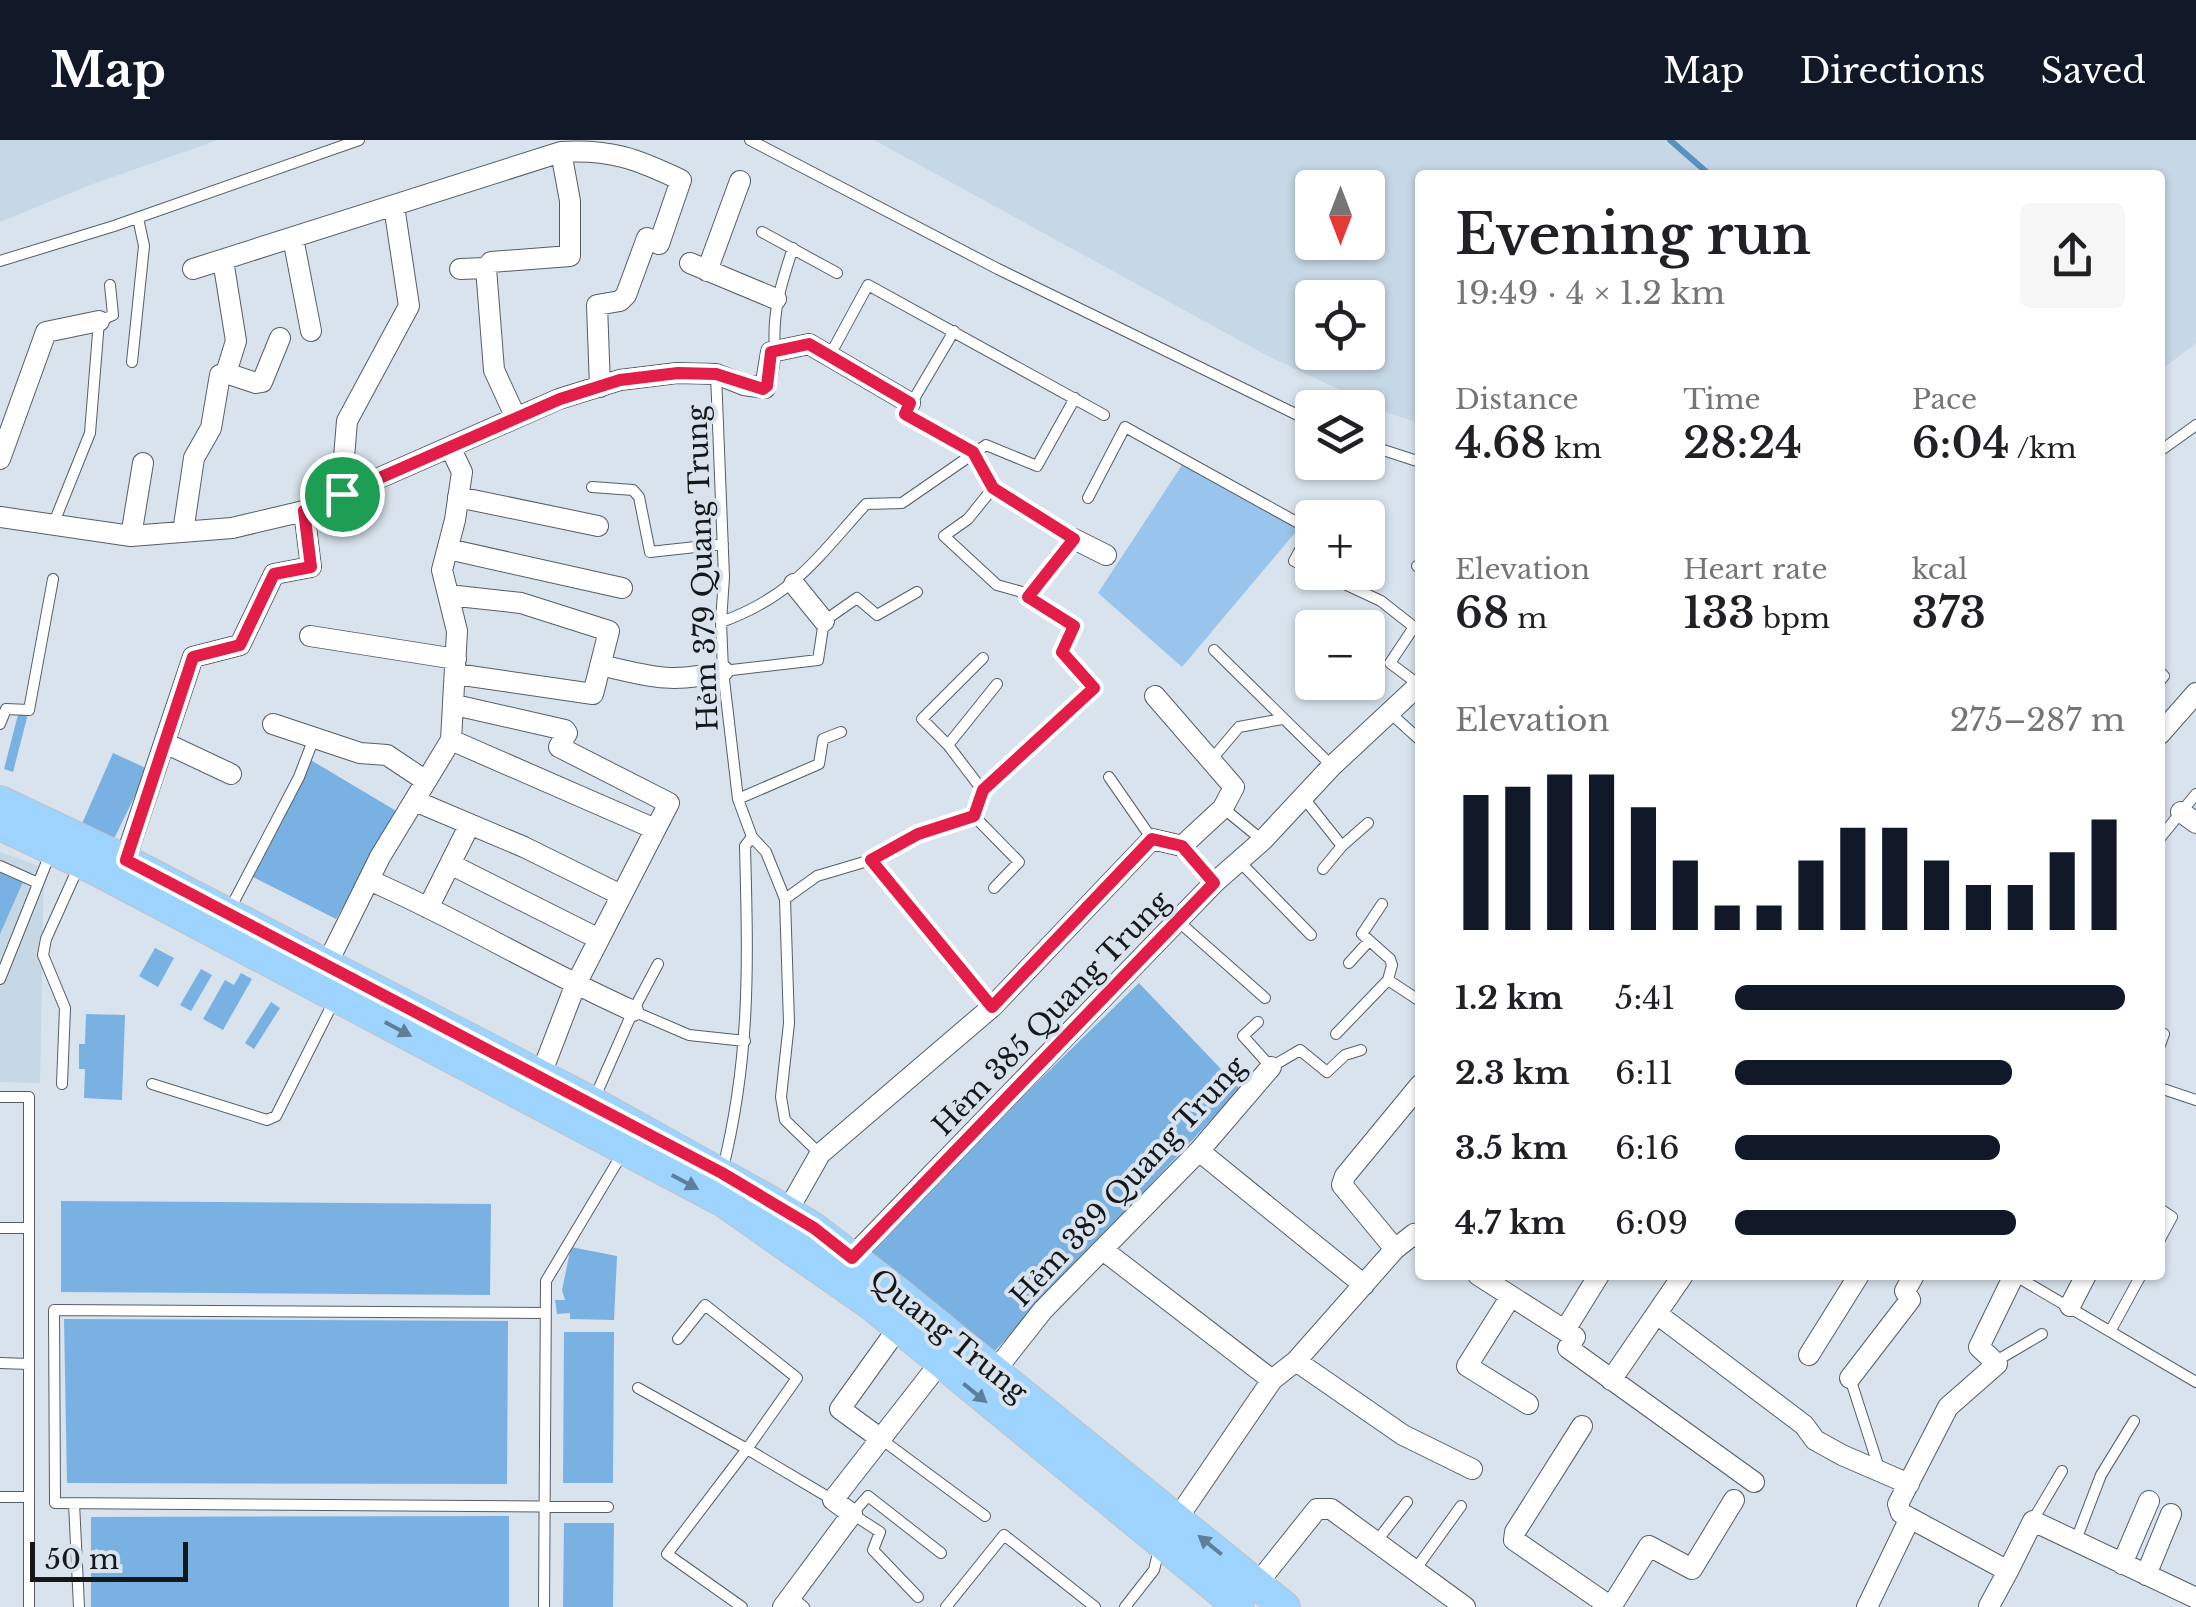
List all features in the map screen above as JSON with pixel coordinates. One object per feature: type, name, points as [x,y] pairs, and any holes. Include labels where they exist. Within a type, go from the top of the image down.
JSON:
[{"type":"main road","name":"Quang Trung","points":[[0,800],[56,837],[81,863],[722,1201],[780,1223],[852,1258],[995,1371],[1168,1532]]},
{"type":"main road","name":"Quang Trung","points":[[0,825],[56,837],[126,860],[722,1173],[938,1364],[1168,1532],[1248,1596],[1285,1607]]},
{"type":"street","points":[[194,269],[561,152],[595,150],[622,154],[681,180],[659,244],[647,238],[626,296],[597,305],[600,386]]},
{"type":"street","points":[[460,268],[570,256],[570,200],[561,152]]},
{"type":"street","points":[[740,181],[698,267],[776,299]]},
{"type":"street","points":[[342,494],[347,422],[409,306],[394,206]]},
{"type":"street","points":[[293,238],[312,331]]},
{"type":"street","points":[[184,532],[194,458],[211,428],[220,375],[226,372],[236,341],[223,260]]},
{"type":"street","points":[[486,268],[494,370],[516,418]]},
{"type":"street","points":[[0,459],[46,332],[98,320]]},
{"type":"street","points":[[226,372],[262,382],[280,338]]},
{"type":"street","points":[[0,518],[131,536],[232,528],[304,511],[560,399],[620,380],[678,373],[716,374],[765,388],[770,356],[775,350],[809,344],[910,403]]},
{"type":"street","points":[[326,966],[369,880],[451,740],[457,631],[442,570],[462,472],[450,447]]},
{"type":"street","points":[[131,536],[143,463]]},
{"type":"street","points":[[458,498],[598,526]]},
{"type":"street","points":[[126,860],[193,657],[240,645],[274,574],[311,567],[304,511]]},
{"type":"street","points":[[1074,539],[1106,556]]},
{"type":"street","points":[[448,549],[622,588]]},
{"type":"street","points":[[794,584],[824,621]]},
{"type":"street","points":[[310,636],[592,694],[608,635],[606,628],[522,603],[448,595]]},
{"type":"street","points":[[601,665],[666,680],[692,679],[723,671]]},
{"type":"street","name":"Hẻm 385 Quang Trung","points":[[852,1258],[1214,883],[1263,840],[1332,766],[1415,689]]},
{"type":"street","points":[[2165,728],[2196,693]]},
{"type":"street","points":[[780,1223],[820,1154],[992,1007],[1152,839],[1182,846],[1224,808],[1234,787],[1155,696]]},
{"type":"street","points":[[455,705],[564,730],[567,733],[559,747],[669,803],[575,986],[540,1077]]},
{"type":"street","points":[[273,724],[360,753],[379,752],[426,781]]},
{"type":"street","points":[[451,740],[655,829]]},
{"type":"street","points":[[165,743],[231,774]]},
{"type":"street","points":[[414,801],[621,894]]},
{"type":"street","points":[[428,908],[470,824]]},
{"type":"street","points":[[450,864],[599,938]]},
{"type":"street","points":[[369,880],[575,986],[632,1011]]},
{"type":"street","name":"Hẻm 389 Quang Trung","points":[[995,1371],[1043,1310],[1199,1152],[1271,1067]]},
{"type":"street","points":[[1395,1250],[1342,1184],[1415,1091]]},
{"type":"street","points":[[1403,1106],[1415,1116]]},
{"type":"street","points":[[1199,1152],[1364,1285]]},
{"type":"street","points":[[1168,1532],[1272,1380],[1296,1361],[1395,1250],[1415,1234]]},
{"type":"street","points":[[1103,1250],[1272,1380]]},
{"type":"street","points":[[1486,1280],[1574,1337],[1568,1348],[1754,1482]]},
{"type":"street","points":[[1564,1330],[1596,1280]]},
{"type":"street","points":[[1612,1380],[1680,1280]]},
{"type":"street","points":[[1809,1355],[1857,1280]]},
{"type":"street","points":[[1850,1378],[1910,1300],[1906,1291],[1912,1280]]},
{"type":"street","points":[[2008,1571],[1901,1513],[1898,1504],[1948,1408],[1995,1367],[1988,1354],[2012,1280]]},
{"type":"street","points":[[2070,1306],[2083,1280]]},
{"type":"street","points":[[1512,1296],[1467,1366],[1528,1404]]},
{"type":"street","points":[[1657,1314],[1804,1425],[1815,1440],[1909,1484]]},
{"type":"street","points":[[881,1439],[840,1409],[898,1328]]},
{"type":"street","points":[[1296,1361],[1403,1435],[1472,1469]]},
{"type":"street","points":[[793,1604],[852,1514],[833,1500],[938,1364]]},
{"type":"street","points":[[1582,1426],[1515,1532],[1514,1540],[1611,1607],[1650,1546],[1692,1569],[1734,1500]]},
{"type":"street","points":[[2122,1564],[2149,1501]]},
{"type":"street","points":[[1248,1596],[1317,1510],[1331,1510],[1465,1607]]},
{"type":"street","points":[[2146,1575],[2171,1514]]},
{"type":"street","points":[[1867,1607],[1910,1518]]},
{"type":"street","points":[[1989,1606],[2033,1521],[2196,1598]]},
{"type":"lane","points":[[0,261],[138,218],[360,140]]},
{"type":"lane","points":[[750,140],[998,268],[1295,414]]},
{"type":"lane","points":[[132,362],[144,246],[138,218]]},
{"type":"lane","points":[[762,232],[837,273]]},
{"type":"lane","points":[[775,350],[776,299],[793,248]]},
{"type":"lane","points":[[53,526],[90,432],[98,320],[113,315],[110,285]]},
{"type":"lane","points":[[830,356],[868,285],[1104,415]]},
{"type":"lane","points":[[954,332],[905,414],[973,452],[993,488],[1074,539],[1028,597]]},
{"type":"lane","name":"Hẻm 379 Quang Trung","points":[[716,374],[723,671],[738,799],[752,837],[745,846],[749,969],[745,1041],[735,1123],[722,1173]]},
{"type":"lane","points":[[721,622],[757,609],[794,584],[866,504],[902,503],[986,445],[1037,466],[1075,398]]},
{"type":"lane","points":[[2165,447],[2196,424]]},
{"type":"lane","points":[[1088,498],[1125,427],[1295,521]]},
{"type":"lane","points":[[1385,450],[1415,460]]},
{"type":"lane","points":[[592,487],[633,490],[639,497],[650,552],[723,544]]},
{"type":"lane","points":[[974,816],[983,790],[1094,688],[1062,652],[1074,626],[1022,592],[997,585],[944,536],[968,519],[993,488]]},
{"type":"lane","points":[[0,724],[6,709],[29,710],[54,580]]},
{"type":"lane","points":[[1358,590],[1382,601],[1414,627],[1390,663],[1415,681]]},
{"type":"lane","points":[[723,671],[818,660],[824,621],[857,598],[877,615],[918,592]]},
{"type":"lane","points":[[1214,650],[1332,766]]},
{"type":"lane","points":[[983,658],[922,719],[983,790]]},
{"type":"lane","points":[[948,745],[997,684]]},
{"type":"lane","points":[[1389,712],[1415,735]]},
{"type":"lane","points":[[1212,759],[1239,727],[1282,719]]},
{"type":"lane","points":[[738,799],[819,764],[822,739],[840,732]]},
{"type":"lane","points":[[228,914],[299,777],[314,738]]},
{"type":"lane","points":[[1109,777],[1152,839]]},
{"type":"lane","points":[[2165,834],[2188,817],[2196,794]]},
{"type":"lane","points":[[1302,796],[1342,846]]},
{"type":"lane","points":[[1224,808],[1263,840]]},
{"type":"lane","points":[[785,900],[817,876],[871,860],[918,834],[974,816]]},
{"type":"lane","points":[[974,816],[1018,862],[994,888]]},
{"type":"lane","points":[[1323,869],[1368,824]]},
{"type":"lane","points":[[0,979],[56,837]]},
{"type":"lane","points":[[752,837],[766,852],[785,900],[789,1023],[781,1096],[785,1120],[820,1154]]},
{"type":"lane","points":[[1182,846],[1214,883]]},
{"type":"lane","points":[[871,860],[992,1007]]},
{"type":"lane","points":[[1238,860],[1311,936]]},
{"type":"lane","points":[[62,1084],[66,1008],[43,954],[46,939],[81,863]]},
{"type":"lane","points":[[0,866],[38,883]]},
{"type":"lane","points":[[1336,1034],[1388,980],[1390,960],[1362,934],[1382,904]]},
{"type":"lane","points":[[1178,922],[1265,998]]},
{"type":"lane","points":[[1349,963],[1369,941]]},
{"type":"lane","points":[[594,1103],[632,1011],[658,964]]},
{"type":"lane","points":[[1388,980],[1415,998]]},
{"type":"lane","points":[[152,1084],[256,1118],[276,1116],[336,996]]},
{"type":"lane","points":[[632,1011],[689,1035],[745,1041]]},
{"type":"lane","points":[[1258,1022],[1244,1036],[1271,1067]]},
{"type":"lane","name":"Hẻm 389 Quang Trung","points":[[1271,1067],[1300,1050],[1327,1072],[1345,1055],[1362,1050]]},
{"type":"lane","points":[[2165,1090],[2196,1100]]},
{"type":"lane","points":[[0,1097],[29,1097],[28,1607]]},
{"type":"lane","points":[[544,1607],[546,1281],[624,1150]]},
{"type":"lane","points":[[0,1228],[29,1228]]},
{"type":"lane","points":[[2023,1280],[2196,1382]]},
{"type":"lane","points":[[2111,1330],[2138,1280]]},
{"type":"lane","points":[[678,1340],[705,1305],[797,1378],[667,1554],[742,1607]]},
{"type":"lane","points":[[546,1312],[54,1310],[55,1504],[608,1506]]},
{"type":"lane","points":[[1988,1354],[2042,1334]]},
{"type":"lane","points":[[0,1363],[28,1364]]},
{"type":"lane","points":[[1850,1378],[1880,1471]]},
{"type":"lane","points":[[638,1388],[833,1500]]},
{"type":"lane","points":[[2076,1541],[2100,1475],[2134,1421]]},
{"type":"lane","points":[[881,1439],[985,1516]]},
{"type":"lane","points":[[2033,1521],[2062,1471]]},
{"type":"lane","points":[[0,1496],[28,1497]]},
{"type":"lane","points":[[918,1597],[873,1550],[880,1532],[852,1514],[868,1496],[941,1553]]},
{"type":"lane","points":[[1375,1542],[1406,1502]]},
{"type":"lane","points":[[74,1503],[79,1607]]},
{"type":"lane","points":[[1415,1571],[1461,1506]]},
{"type":"lane","points":[[1125,1607],[1154,1570],[1168,1532]]},
{"type":"lane","points":[[946,1607],[1004,1535],[1095,1607]]},
{"type":"shaded area","points":[[0,140],[218,140],[0,222]]},
{"type":"shaded area","points":[[874,140],[2196,140],[2196,343],[2165,367],[2165,170],[1415,170],[1415,421],[1385,411],[1385,390],[1340,390],[1298,370],[1385,370],[1385,280],[1295,280],[1295,369]]},
{"type":"shaded area","points":[[1184,462],[1295,526],[1295,533],[1182,667],[1098,593]]},
{"type":"shaded area","points":[[0,852],[44,868],[40,1083],[0,1082]]},
{"type":"building","points":[[20,707],[29,710],[13,772],[4,769]]},
{"type":"building","points":[[113,753],[148,769],[108,851],[77,835]]},
{"type":"building","points":[[309,759],[398,812],[336,919],[249,875]]},
{"type":"building","points":[[0,872],[23,882],[0,934]]},
{"type":"building","points":[[155,948],[174,958],[158,987],[139,976]]},
{"type":"building","points":[[201,969],[212,975],[191,1011],[180,1005]]},
{"type":"building","points":[[241,973],[252,979],[223,1030],[203,1019],[225,980],[234,985]]},
{"type":"building","points":[[1139,983],[1240,1089],[993,1353],[861,1254]]},
{"type":"building","points":[[271,1002],[280,1008],[254,1049],[245,1043]]},
{"type":"building","points":[[86,1014],[125,1015],[122,1100],[84,1098],[85,1069],[79,1069],[79,1044],[85,1044]]},
{"type":"building","points":[[61,1201],[491,1204],[490,1295],[61,1292]]},
{"type":"building","points":[[571,1247],[617,1256],[614,1320],[570,1319],[570,1313],[557,1314],[555,1300],[565,1300],[562,1290]]},
{"type":"building","points":[[64,1319],[508,1321],[507,1484],[67,1483]]},
{"type":"building","points":[[564,1332],[614,1332],[613,1483],[563,1483]]},
{"type":"building","points":[[509,1516],[509,1607],[91,1607],[91,1517]]},
{"type":"building","points":[[564,1523],[614,1523],[613,1607],[563,1607]]},
{"type":"waterway","points":[[1670,140],[1704,170]]},
{"type":"route","points":[[809,344],[910,403],[905,414],[973,452],[993,488],[1074,539],[1028,597],[1074,626],[1062,652],[1094,688],[983,790],[974,816],[918,834],[871,860],[992,1007],[1152,839],[1182,846],[1214,883],[852,1258],[814,1228],[722,1173],[126,860],[193,657],[240,645],[274,574],[311,567],[304,511],[342,494],[560,399],[620,380],[678,373],[716,374],[763,389],[767,386],[771,352],[809,344]]}]
